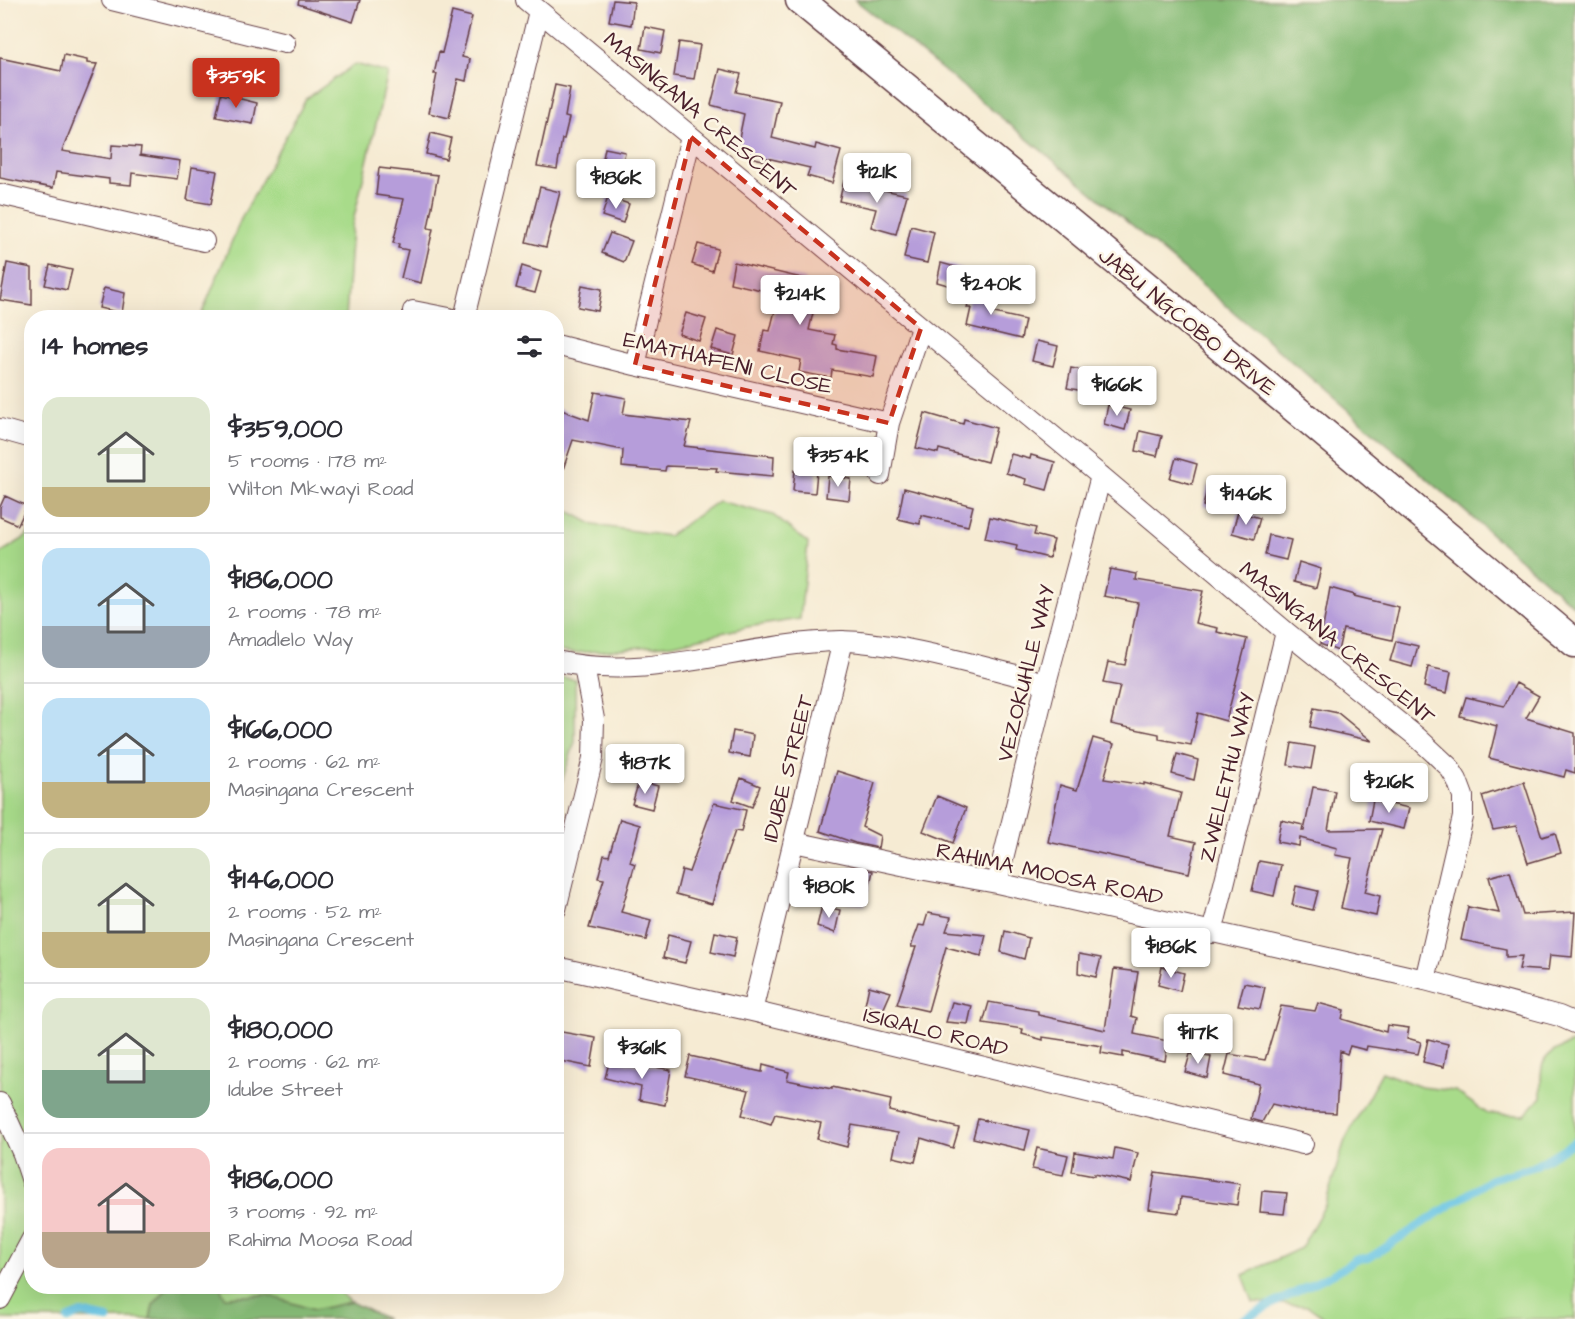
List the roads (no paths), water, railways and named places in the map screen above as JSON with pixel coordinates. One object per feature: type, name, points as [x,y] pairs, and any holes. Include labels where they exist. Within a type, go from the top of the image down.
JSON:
[{"type":"main road","name":"JABU NGCOBO DRIVE","points":[[800,0],[1311,422],[1575,644]]},
{"type":"street","points":[[112,0],[285,43]]},
{"type":"street","points":[[466,310],[533,5]]},
{"type":"street","name":"MASINGANA CRESCENT","points":[[533,5],[1286,632],[1417,736],[1449,767],[1463,796],[1463,817],[1425,980]]},
{"type":"street","points":[[635,365],[691,137]]},
{"type":"street","points":[[0,194],[204,241]]},
{"type":"street","points":[[880,475],[889,423],[921,328]]},
{"type":"street","name":"EMATHAFENI CLOSE","points":[[564,347],[889,423]]},
{"type":"street","points":[[0,429],[24,436]]},
{"type":"street","name":"VEZOKUHLE WAY","points":[[997,883],[1046,683],[1101,476]]},
{"type":"street","name":"ZWELETHU WAY","points":[[1212,933],[1286,632]]},
{"type":"street","points":[[564,663],[584,667],[638,668],[757,648],[843,641],[867,642],[925,652],[1046,683]]},
{"type":"street","name":"IDUBE STREET","points":[[752,1011],[843,641]]},
{"type":"street","points":[[564,876],[593,758],[594,719],[584,667]]},
{"type":"street","name":"RAHIMA MOOSA ROAD","points":[[794,842],[997,883],[1425,980],[1559,1016],[1575,1023]]},
{"type":"street","name":"ISIQALO ROAD","points":[[564,969],[752,1011],[1303,1144]]},
{"type":"street","points":[[0,1103],[24,1159]]},
{"type":"street","points":[[0,1299],[24,1254]]},
{"type":"waterway","points":[[1243,1319],[1342,1269],[1355,1259],[1369,1258],[1491,1179],[1533,1167],[1575,1142]]},
{"type":"waterway","points":[[68,1319],[81,1313],[108,1319]]}]
